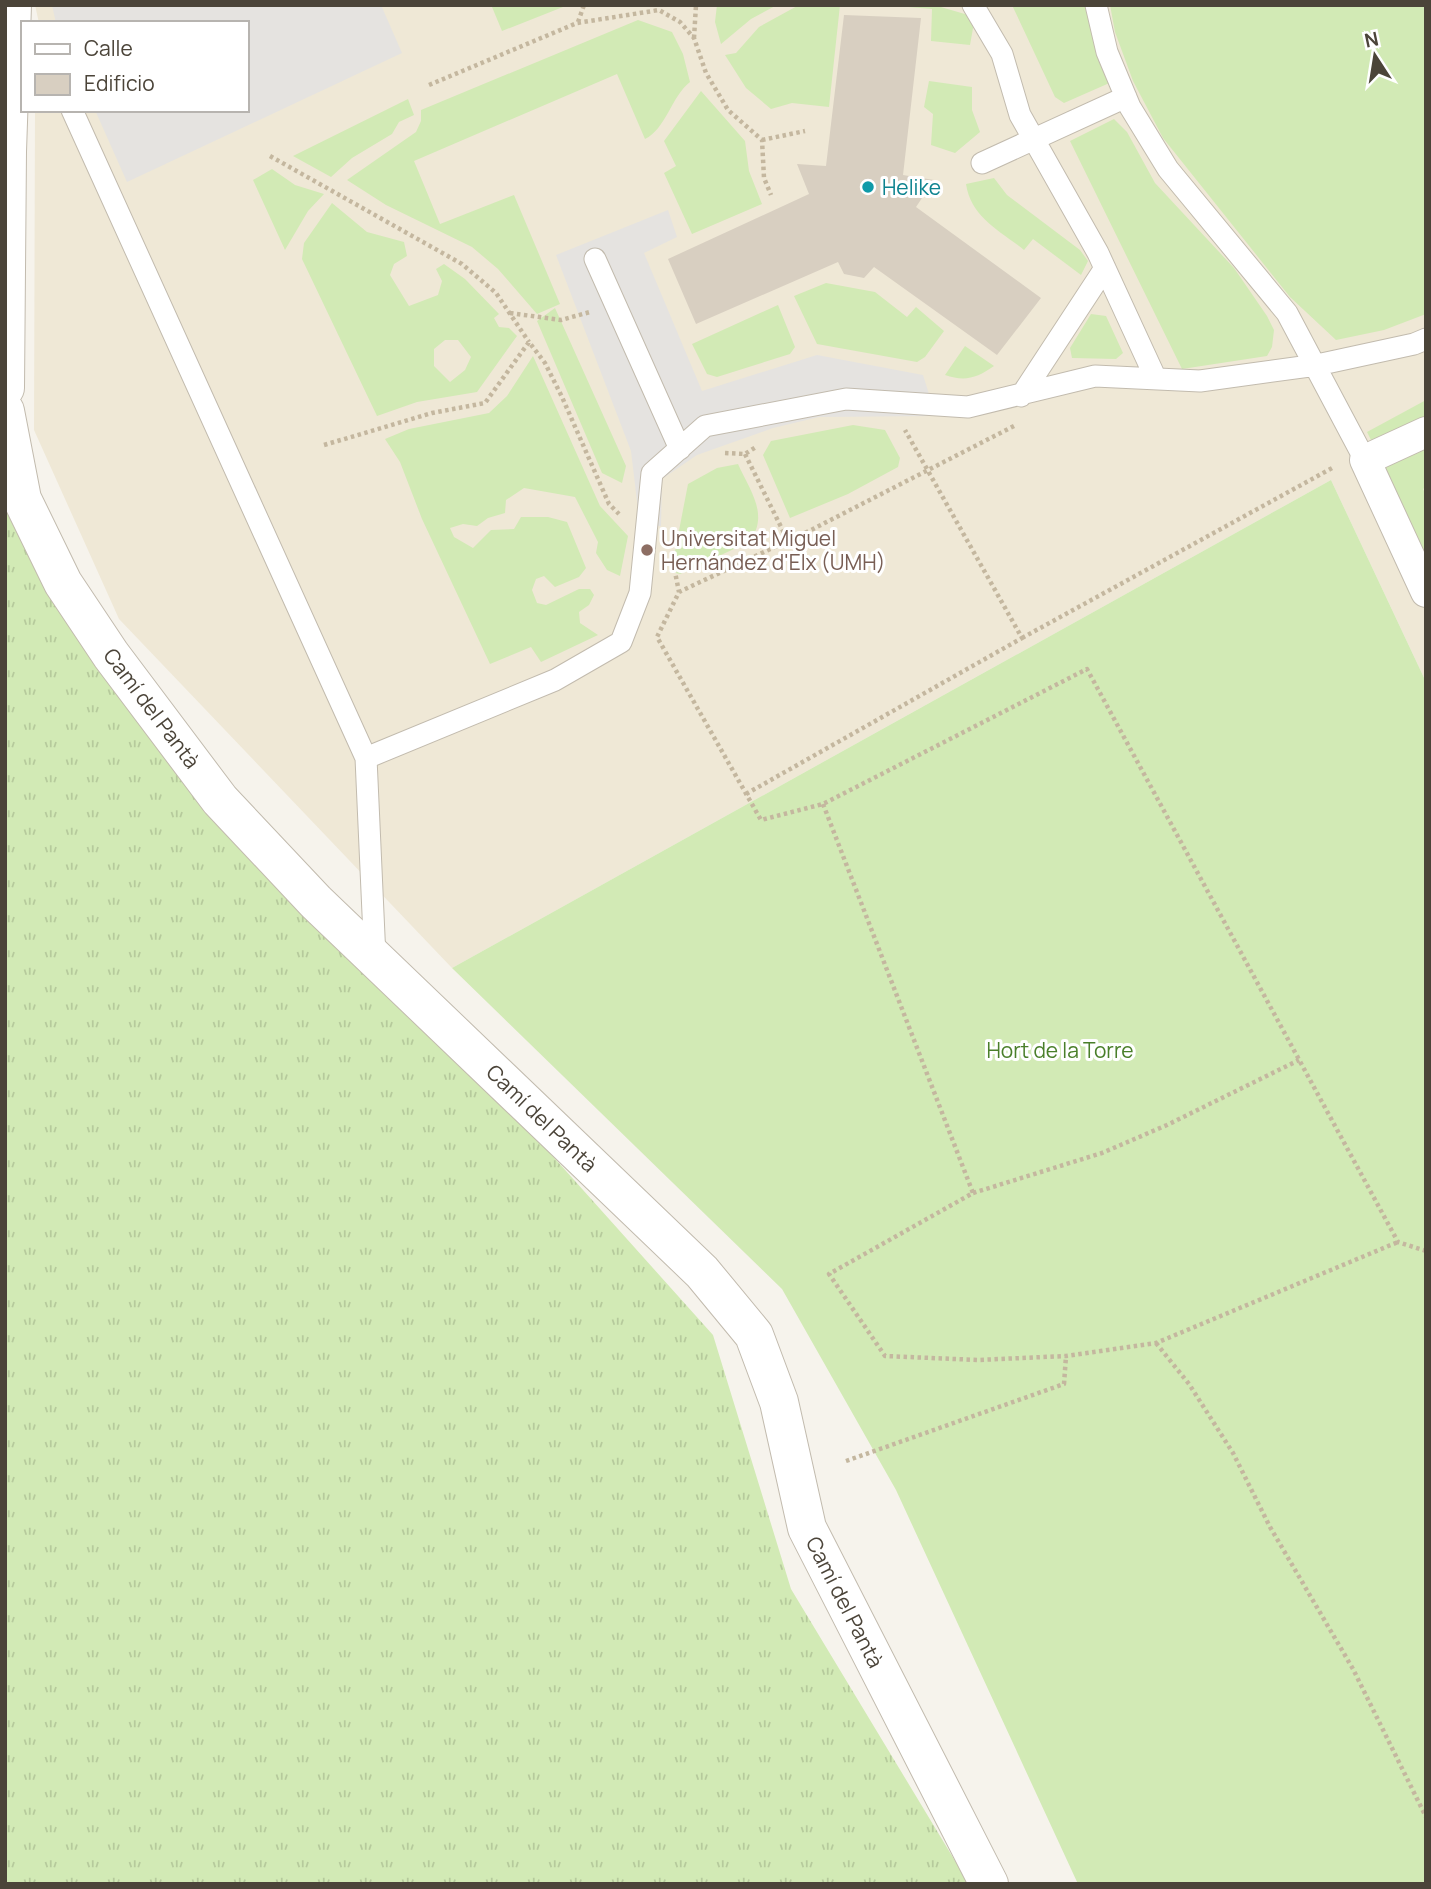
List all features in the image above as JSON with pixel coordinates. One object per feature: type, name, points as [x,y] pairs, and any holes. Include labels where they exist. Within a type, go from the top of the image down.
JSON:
[{"type":"street","points":[[5,388],[15,26]]},
{"type":"street","name":"Camí del Pantà","points":[[5,411],[22,499],[63,583],[104,645],[220,800],[316,902],[702,1272],[754,1335],[779,1402],[807,1528],[989,1884]]},
{"type":"street","points":[[1426,432],[1365,460],[1426,592]]},
{"type":"lane","points":[[974,5],[1003,54],[1020,115],[1105,268],[1156,379]]},
{"type":"lane","points":[[1096,5],[1107,51],[1126,97],[1168,169],[1287,313],[1317,365],[1365,460]]},
{"type":"lane","points":[[982,163],[1126,97]]},
{"type":"lane","points":[[73,112],[366,758],[374,958]]},
{"type":"lane","points":[[595,259],[680,449]]},
{"type":"lane","points":[[1021,396],[1105,268]]},
{"type":"lane","points":[[366,758],[555,680],[621,642],[640,593],[652,473],[705,426],[846,399],[968,407],[1095,376],[1200,381],[1317,365],[1426,339]]},
{"type":"path","points":[[577,23],[584,5]]},
{"type":"path","points":[[694,38],[696,5]]},
{"type":"path","points":[[429,85],[577,23],[659,10],[680,22],[694,38],[706,73],[728,110],[762,140],[764,178],[771,195]]},
{"type":"path","points":[[762,140],[805,131]]},
{"type":"path","points":[[270,156],[463,264],[496,293],[545,363],[609,504],[626,522]]},
{"type":"path","points":[[509,312],[561,320],[615,304]]},
{"type":"path","points":[[324,445],[432,413],[485,403],[529,342]]},
{"type":"path","points":[[679,592],[788,541],[1018,424]]},
{"type":"path","points":[[892,426],[915,426]]},
{"type":"path","points":[[904,427],[926,472],[1022,638]]},
{"type":"path","points":[[713,458],[724,453],[745,454],[764,442]]},
{"type":"path","points":[[745,454],[788,541]]},
{"type":"path","points":[[746,794],[1022,638],[1337,466],[1331,455]]},
{"type":"path","points":[[672,555],[679,592],[657,636],[681,684],[761,820],[823,804],[1087,669],[1398,1242]]},
{"type":"path","points":[[823,804],[973,1193]]},
{"type":"path","points":[[1299,1060],[1167,1125],[1102,1153],[973,1193],[828,1274],[885,1356],[978,1360],[1066,1356],[1156,1343],[1398,1242],[1426,1251]]},
{"type":"path","points":[[1156,1343],[1189,1384],[1233,1454],[1270,1527],[1353,1669],[1426,1817]]},
{"type":"path","points":[[846,1461],[1064,1384],[1066,1356]]},
{"type":"shaded area","name":"Universitat Miguel Hernández d'Elx (UMH)","points":[[35,5],[1426,5],[1426,682],[1331,480],[452,968],[119,619],[34,430],[35,112],[248,112],[248,21],[39,21]]},
{"type":"shaded area","points":[[52,5],[381,5],[402,53],[127,182],[96,112],[248,112],[248,21],[56,21]]},
{"type":"shaded area","points":[[668,210],[677,237],[644,253],[702,391],[817,355],[923,375],[936,416],[819,417],[773,428],[697,455],[662,479],[661,526],[646,526],[639,518],[631,451],[556,255]]},
{"type":"green space","points":[[568,5],[502,31],[492,7]]},
{"type":"green space","points":[[717,5],[777,5],[751,19],[721,44],[715,22]]},
{"type":"green space","points":[[799,5],[840,5],[829,107],[792,103],[771,109],[746,88],[725,55],[736,53],[759,27]]},
{"type":"green space","points":[[885,5],[934,5],[975,17],[970,45],[931,41],[932,9]]},
{"type":"green space","points":[[1012,5],[1094,5],[1114,81],[1064,103],[1055,97]]},
{"type":"green space","points":[[1110,5],[1426,5],[1426,314],[1384,330],[1336,340],[1290,297],[1163,138],[1133,81],[1115,32]]},
{"type":"green space","points":[[638,20],[672,32],[683,54],[690,82],[683,88],[658,128],[645,139],[617,74],[414,161],[440,224],[514,195],[560,304],[537,314],[498,269],[472,247],[386,205],[347,180],[416,132],[421,121],[421,110]]},
{"type":"green space","points":[[929,81],[972,87],[972,110],[980,132],[955,153],[931,145],[933,114],[924,107]]},
{"type":"green space","points":[[701,91],[745,141],[749,171],[762,204],[692,234],[664,173],[676,166],[664,141]]},
{"type":"green space","points":[[408,99],[414,115],[399,122],[392,134],[352,158],[331,177],[293,156]]},
{"type":"green space","points":[[1114,119],[1127,132],[1155,183],[1234,268],[1267,316],[1274,330],[1272,347],[1267,356],[1182,369],[1070,141]]},
{"type":"green space","points":[[272,169],[295,185],[324,194],[308,211],[285,250],[253,180]]},
{"type":"green space","points":[[994,178],[1007,195],[1080,250],[1088,261],[1081,275],[1033,239],[1024,250],[980,214],[966,184]]},
{"type":"green space","points":[[332,203],[367,232],[404,242],[407,256],[394,264],[390,275],[409,306],[438,295],[442,281],[436,269],[444,264],[465,279],[499,314],[494,318],[499,327],[509,328],[517,336],[477,392],[417,402],[377,416],[302,259],[304,243]],"holes":[[[445,340],[458,340],[471,357],[465,370],[450,382],[434,366],[434,349]]]},
{"type":"green space","points":[[826,283],[875,292],[907,317],[916,307],[944,331],[925,357],[917,362],[817,344],[794,296]]},
{"type":"green space","points":[[778,305],[795,347],[790,354],[717,377],[707,374],[692,344]]},
{"type":"green space","points":[[555,308],[626,466],[622,483],[602,473],[537,321]]},
{"type":"green space","points":[[1091,314],[1106,316],[1123,353],[1116,359],[1072,358],[1070,348]]},
{"type":"green space","points":[[965,346],[994,366],[971,378],[945,375]]},
{"type":"green space","points":[[533,356],[600,506],[628,536],[620,576],[607,570],[596,553],[598,542],[575,497],[524,488],[506,500],[505,513],[488,518],[477,526],[463,524],[450,528],[454,537],[473,548],[491,530],[514,529],[521,517],[548,517],[567,522],[586,568],[579,577],[555,587],[544,576],[536,579],[532,590],[537,603],[546,605],[579,589],[590,589],[594,595],[589,605],[579,612],[580,623],[598,635],[541,662],[531,647],[490,664],[422,519],[400,462],[385,439],[409,429],[489,413],[507,396]]},
{"type":"green space","points":[[1426,400],[1426,416],[1371,440],[1367,432]]},
{"type":"green space","points":[[853,425],[885,430],[900,458],[898,467],[848,494],[790,518],[763,455],[771,441]]},
{"type":"green space","points":[[1426,440],[1426,487],[1423,489],[1426,495],[1426,563],[1382,460]]},
{"type":"green space","points":[[738,464],[758,513],[755,532],[749,542],[680,574],[671,572],[688,484],[717,468]]},
{"type":"green space","name":"Hort de la Torre","points":[[1331,480],[1426,682],[1426,1884],[1078,1884],[896,1490],[782,1289],[452,968]]},
{"type":"green space","points":[[5,508],[115,680],[375,958],[713,1335],[791,1589],[969,1884],[5,1884]]},
{"type":"building","name":"Helike","points":[[844,15],[921,18],[903,175],[934,180],[916,207],[1041,298],[997,355],[874,267],[864,278],[844,274],[838,262],[696,324],[668,259],[809,194],[797,164],[826,166]]},
{"type":"place","name":"Helike","points":[[868,187]]},
{"type":"place","name":"Universitat Miguel Hernández d'Elx (UMH)","points":[[647,550]]}]
